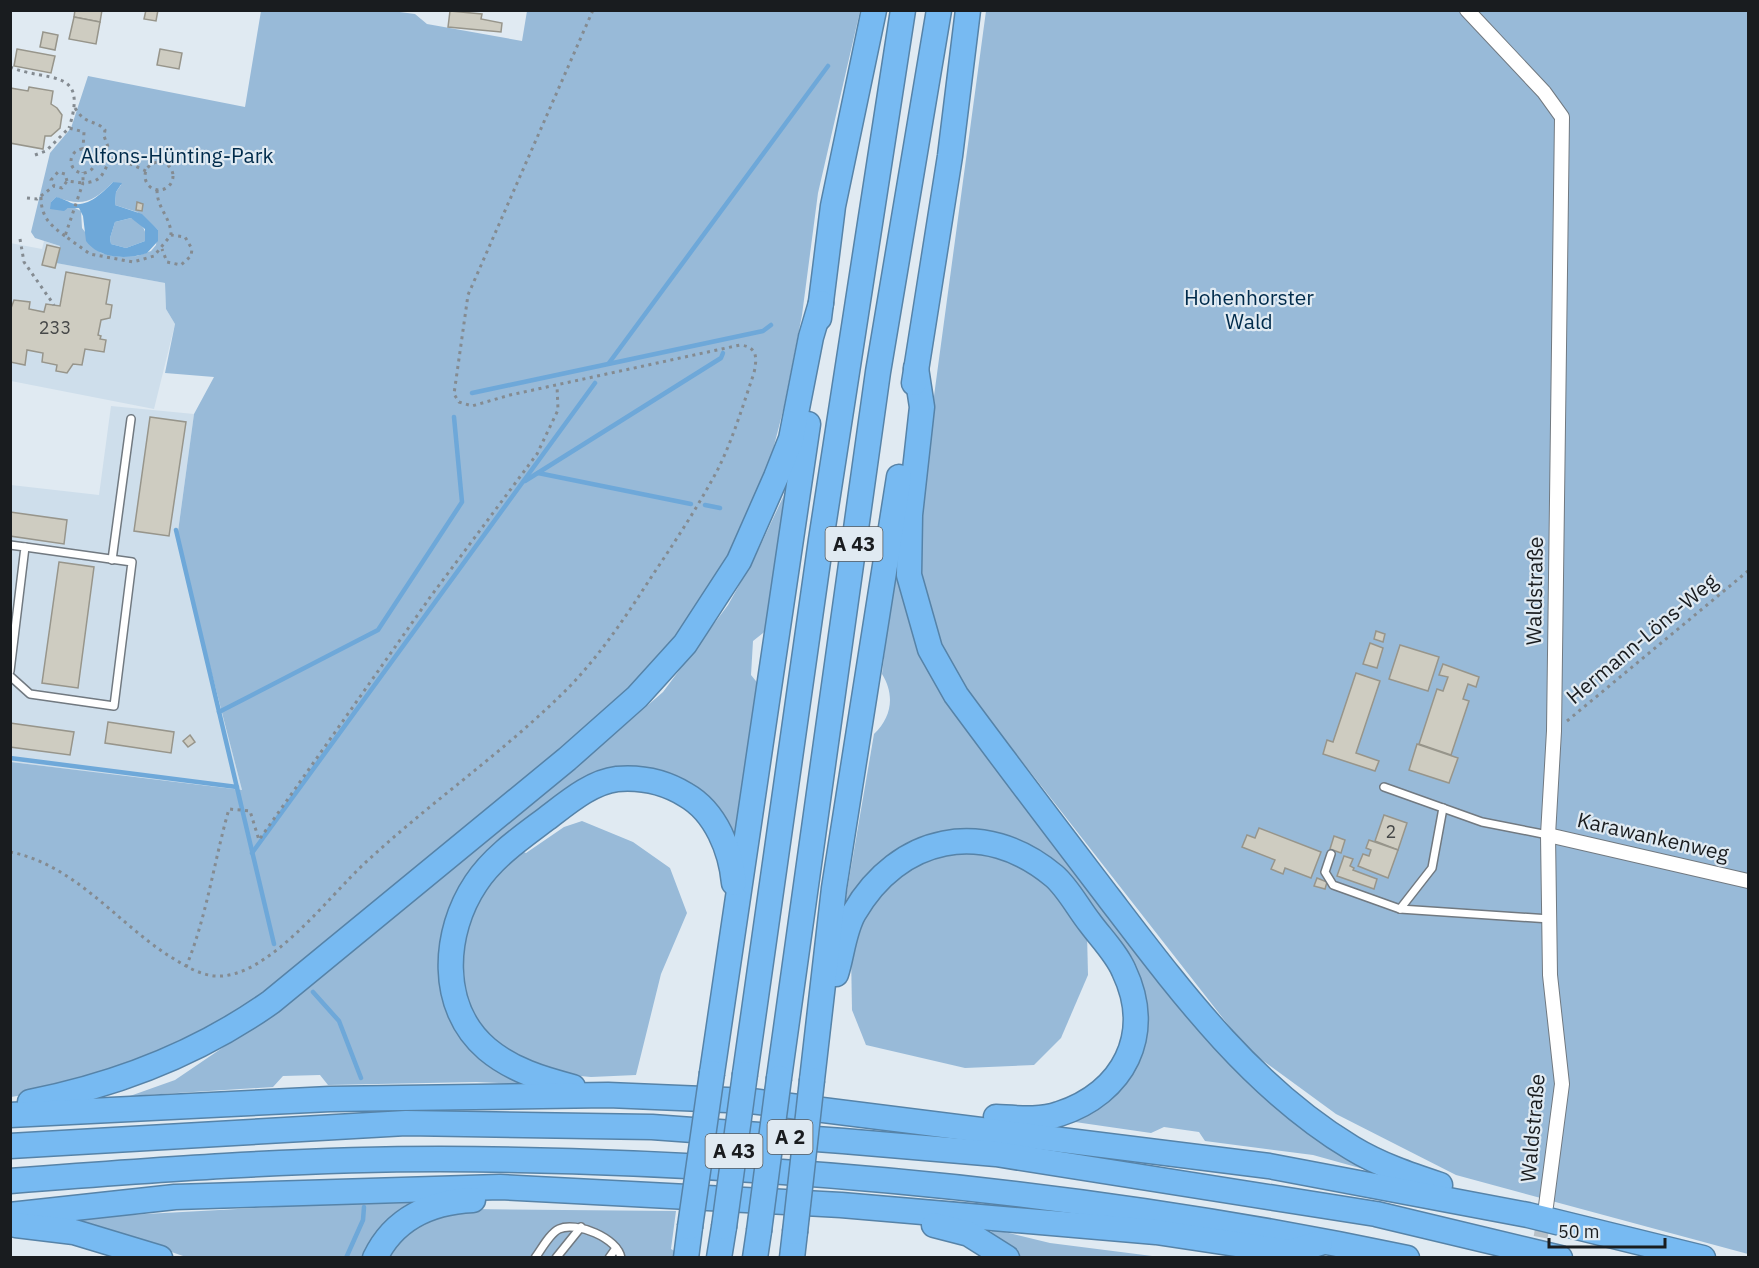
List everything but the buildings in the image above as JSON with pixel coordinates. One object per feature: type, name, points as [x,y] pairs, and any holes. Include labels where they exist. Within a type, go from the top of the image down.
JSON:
[{"type":"highway","points":[[686,1257],[815,379],[820,303],[833,206],[874,10]]},
{"type":"highway","name":"A 43","points":[[719,1257],[821,540],[903,10]]},
{"type":"highway","name":"A 43","points":[[755,1257],[878,372],[939,10]]},
{"type":"highway","points":[[792,1257],[834,888],[950,156],[968,10]]},
{"type":"highway","points":[[10,1106],[97,1087],[170,1060],[238,1025],[271,1002],[567,759],[637,697],[685,644],[713,604],[759,520],[791,439],[820,303]]},
{"type":"highway","points":[[916,368],[922,407],[910,515],[909,575],[930,649],[956,695],[1165,971],[1239,1058],[1282,1098],[1353,1148],[1400,1171],[1703,1257]]},
{"type":"highway","points":[[608,1095],[544,1080],[508,1064],[485,1047],[460,1013],[452,989],[450,963],[454,933],[476,883],[515,843],[582,794],[615,779],[647,779],[678,790],[693,799],[708,813],[723,839],[733,871],[736,906]]},
{"type":"highway","points":[[818,1031],[853,915],[878,878],[905,857],[930,845],[961,842],[993,845],[1027,857],[1055,877],[1124,969],[1133,995],[1137,1025],[1130,1054],[1114,1081],[1090,1101],[1058,1115],[1024,1118],[936,1111],[888,1117]]},
{"type":"highway","points":[[10,1115],[330,1099],[608,1095],[751,1101],[1269,1166],[1537,1210]]},
{"type":"highway","name":"A 2","points":[[10,1146],[406,1123],[651,1127],[996,1154],[1376,1214],[1560,1257]]},
{"type":"highway","name":"A 2","points":[[10,1181],[335,1161],[439,1159],[681,1165],[847,1176],[984,1189],[1155,1212],[1328,1241],[1407,1257]]},
{"type":"highway","points":[[10,1215],[175,1197],[351,1193],[452,1186],[841,1205],[1156,1232],[1290,1252],[1328,1241]]},
{"type":"highway","points":[[375,1257],[402,1222],[437,1205],[456,1201],[599,1192]]},
{"type":"highway","points":[[841,1205],[969,1234],[1007,1257]]},
{"type":"highway","points":[[10,1225],[28,1225],[74,1232],[160,1257]]},
{"type":"street","name":"Waldstraße","points":[[1467,10],[1537,84],[1562,117],[1554,731],[1548,835],[1550,975],[1562,1084],[1537,1210]]},
{"type":"street","name":"Karawankenweg","points":[[1548,835],[1749,880]]},
{"type":"lane","points":[[112,560],[131,419]]},
{"type":"lane","points":[[10,545],[132,562],[114,706],[30,694],[10,676]]},
{"type":"lane","points":[[10,671],[25,547]]},
{"type":"lane","points":[[1384,787],[1482,822],[1548,835]]},
{"type":"lane","points":[[1400,909],[1432,868],[1443,808]]},
{"type":"lane","points":[[1331,854],[1325,872],[1333,885],[1400,909],[1550,919]]},
{"type":"lane","points":[[535,1257],[557,1229],[576,1225],[610,1242],[621,1257]]},
{"type":"lane","points":[[556,1257],[581,1227]]},
{"type":"lane","points":[[609,1257],[616,1248]]},
{"type":"path","points":[[10,852],[30,855],[57,869],[143,938],[186,967],[215,976],[238,974],[288,943],[300,927],[366,861],[560,696],[622,622],[689,519],[718,468],[741,411],[757,358],[749,346],[740,345],[510,394],[472,406],[459,402],[454,394],[468,295],[593,10]]},
{"type":"path","points":[[10,67],[60,79],[69,86],[74,95],[75,108],[69,128],[46,151],[35,155]]},
{"type":"path","points":[[75,108],[86,122],[102,126],[105,130],[104,136],[113,160]]},
{"type":"path","points":[[69,128],[84,132],[83,148]]},
{"type":"path","points":[[83,148],[91,152],[95,161],[91,169],[83,172],[76,170],[71,161],[76,151],[83,148]]},
{"type":"path","points":[[67,181],[83,183],[98,180],[104,176],[108,164],[120,159],[146,171]]},
{"type":"path","points":[[156,162],[170,166],[173,179],[170,186],[157,190],[147,184],[146,171],[156,162]]},
{"type":"path","points":[[65,236],[76,211],[76,200],[83,183],[83,172]]},
{"type":"path","points":[[55,174],[65,174],[67,181],[62,188],[54,186],[51,180],[55,174]]},
{"type":"path","points":[[27,198],[41,197],[54,186]]},
{"type":"path","points":[[157,190],[157,204],[171,224],[171,236]]},
{"type":"path","points":[[41,197],[41,208],[48,222],[90,254],[119,261],[143,260],[154,256],[162,249]]},
{"type":"path","points":[[178,235],[190,242],[192,249],[187,261],[173,265],[167,262],[162,249],[163,243],[171,236],[178,235]]},
{"type":"path","points":[[20,239],[24,262],[54,305]]},
{"type":"path","points":[[186,967],[201,932],[214,861],[229,809],[250,810],[259,840],[431,596],[537,454],[558,410],[558,385]]},
{"type":"path","name":"Hermann-Löns-Weg","points":[[1554,731],[1749,571]]},
{"type":"shaded area","points":[[113,182],[122,183],[116,192],[115,205],[142,214],[158,230],[158,241],[147,253],[131,257],[106,255],[86,241],[83,216],[79,208],[68,208],[64,211],[50,209],[51,202],[56,197],[73,203],[86,203]],"holes":[[[131,218],[145,229],[145,241],[126,248],[111,244],[110,238],[115,222]]]},
{"type":"shaded area","points":[[44,241],[60,246],[57,263],[165,283],[166,309],[175,324],[154,409],[11,381],[10,243],[42,249]]},
{"type":"shaded area","points":[[111,406],[194,414],[177,539],[242,790],[11,762],[11,485],[99,495]]},
{"type":"green space","name":"Alfons-Hünting-Park","points":[[261,11],[392,11],[415,14],[427,24],[522,41],[527,11],[860,11],[818,193],[802,315],[784,407],[768,469],[714,591],[629,691],[284,982],[173,1052],[53,1090],[11,1097],[11,762],[242,790],[177,539],[194,414],[214,377],[165,373],[175,324],[166,309],[165,283],[56,263],[60,246],[35,238],[31,232],[50,153],[71,128],[88,76],[245,107]],"holes":[[[113,182],[121,185],[116,192],[115,205],[137,212],[158,230],[156,245],[151,251],[137,256],[120,257],[101,253],[82,228],[81,211],[73,207],[59,210],[51,202],[56,197],[73,202],[87,201]]]},
{"type":"green space","name":"Hohenhorster Wald","points":[[986,11],[1748,11],[1748,1254],[1456,1175],[1336,1114],[1247,1049],[967,691],[928,613],[920,579],[918,541],[919,507]]},
{"type":"green space","points":[[131,218],[142,227],[146,237],[145,241],[126,248],[111,244],[110,238],[115,222]]},
{"type":"green space","points":[[784,495],[768,629],[753,641],[751,675],[760,686],[739,846],[728,828],[635,771],[522,828],[442,964],[506,1070],[518,1084],[476,1082],[328,1085],[320,1075],[283,1076],[273,1087],[130,1096],[175,1080],[278,1010],[593,753],[663,692],[728,605],[755,557]]},
{"type":"green space","points":[[899,525],[918,641],[1280,1107],[1367,1170],[1313,1155],[1205,1141],[1199,1132],[1164,1127],[1151,1133],[1075,1122],[1109,1100],[1140,1052],[1149,1019],[1132,957],[1062,872],[953,833],[841,926],[874,734],[885,720],[890,706],[889,690],[882,674]]},
{"type":"green space","points":[[582,821],[633,842],[670,868],[687,913],[661,974],[636,1075],[591,1077],[558,1074],[525,1063],[497,1046],[476,1022],[466,1006],[458,953],[477,896],[519,850],[526,853],[564,827]]},
{"type":"green space","points":[[951,851],[996,854],[1043,879],[1087,933],[1088,975],[1061,1038],[1034,1065],[965,1068],[866,1045],[852,1010],[851,954],[862,921],[898,872]]},
{"type":"green space","points":[[408,1203],[410,1206],[367,1258],[186,1257],[125,1236],[54,1219],[329,1204]]},
{"type":"green space","points":[[469,1209],[676,1211],[671,1249],[676,1252],[676,1257],[382,1258],[420,1223]]},
{"type":"green space","points":[[993,1229],[1050,1243],[1160,1257],[1019,1257],[990,1234]]},
{"type":"waterway","points":[[609,363],[828,66]]},
{"type":"waterway","points":[[472,393],[763,331],[771,325]]},
{"type":"waterway","points":[[525,481],[721,358],[723,353]]},
{"type":"waterway","points":[[252,853],[595,383]]},
{"type":"waterway","points":[[219,712],[378,630],[462,502],[454,417]]},
{"type":"waterway","points":[[538,473],[691,504]]},
{"type":"waterway","points":[[705,505],[720,508]]},
{"type":"waterway","points":[[176,530],[274,944]]},
{"type":"waterway","points":[[10,758],[237,787]]},
{"type":"waterway","points":[[313,992],[339,1021],[361,1078]]},
{"type":"waterway","points":[[346,1258],[363,1220],[364,1207]]},
{"type":"tunnel","points":[[1537,1258],[1545,1212]]}]
